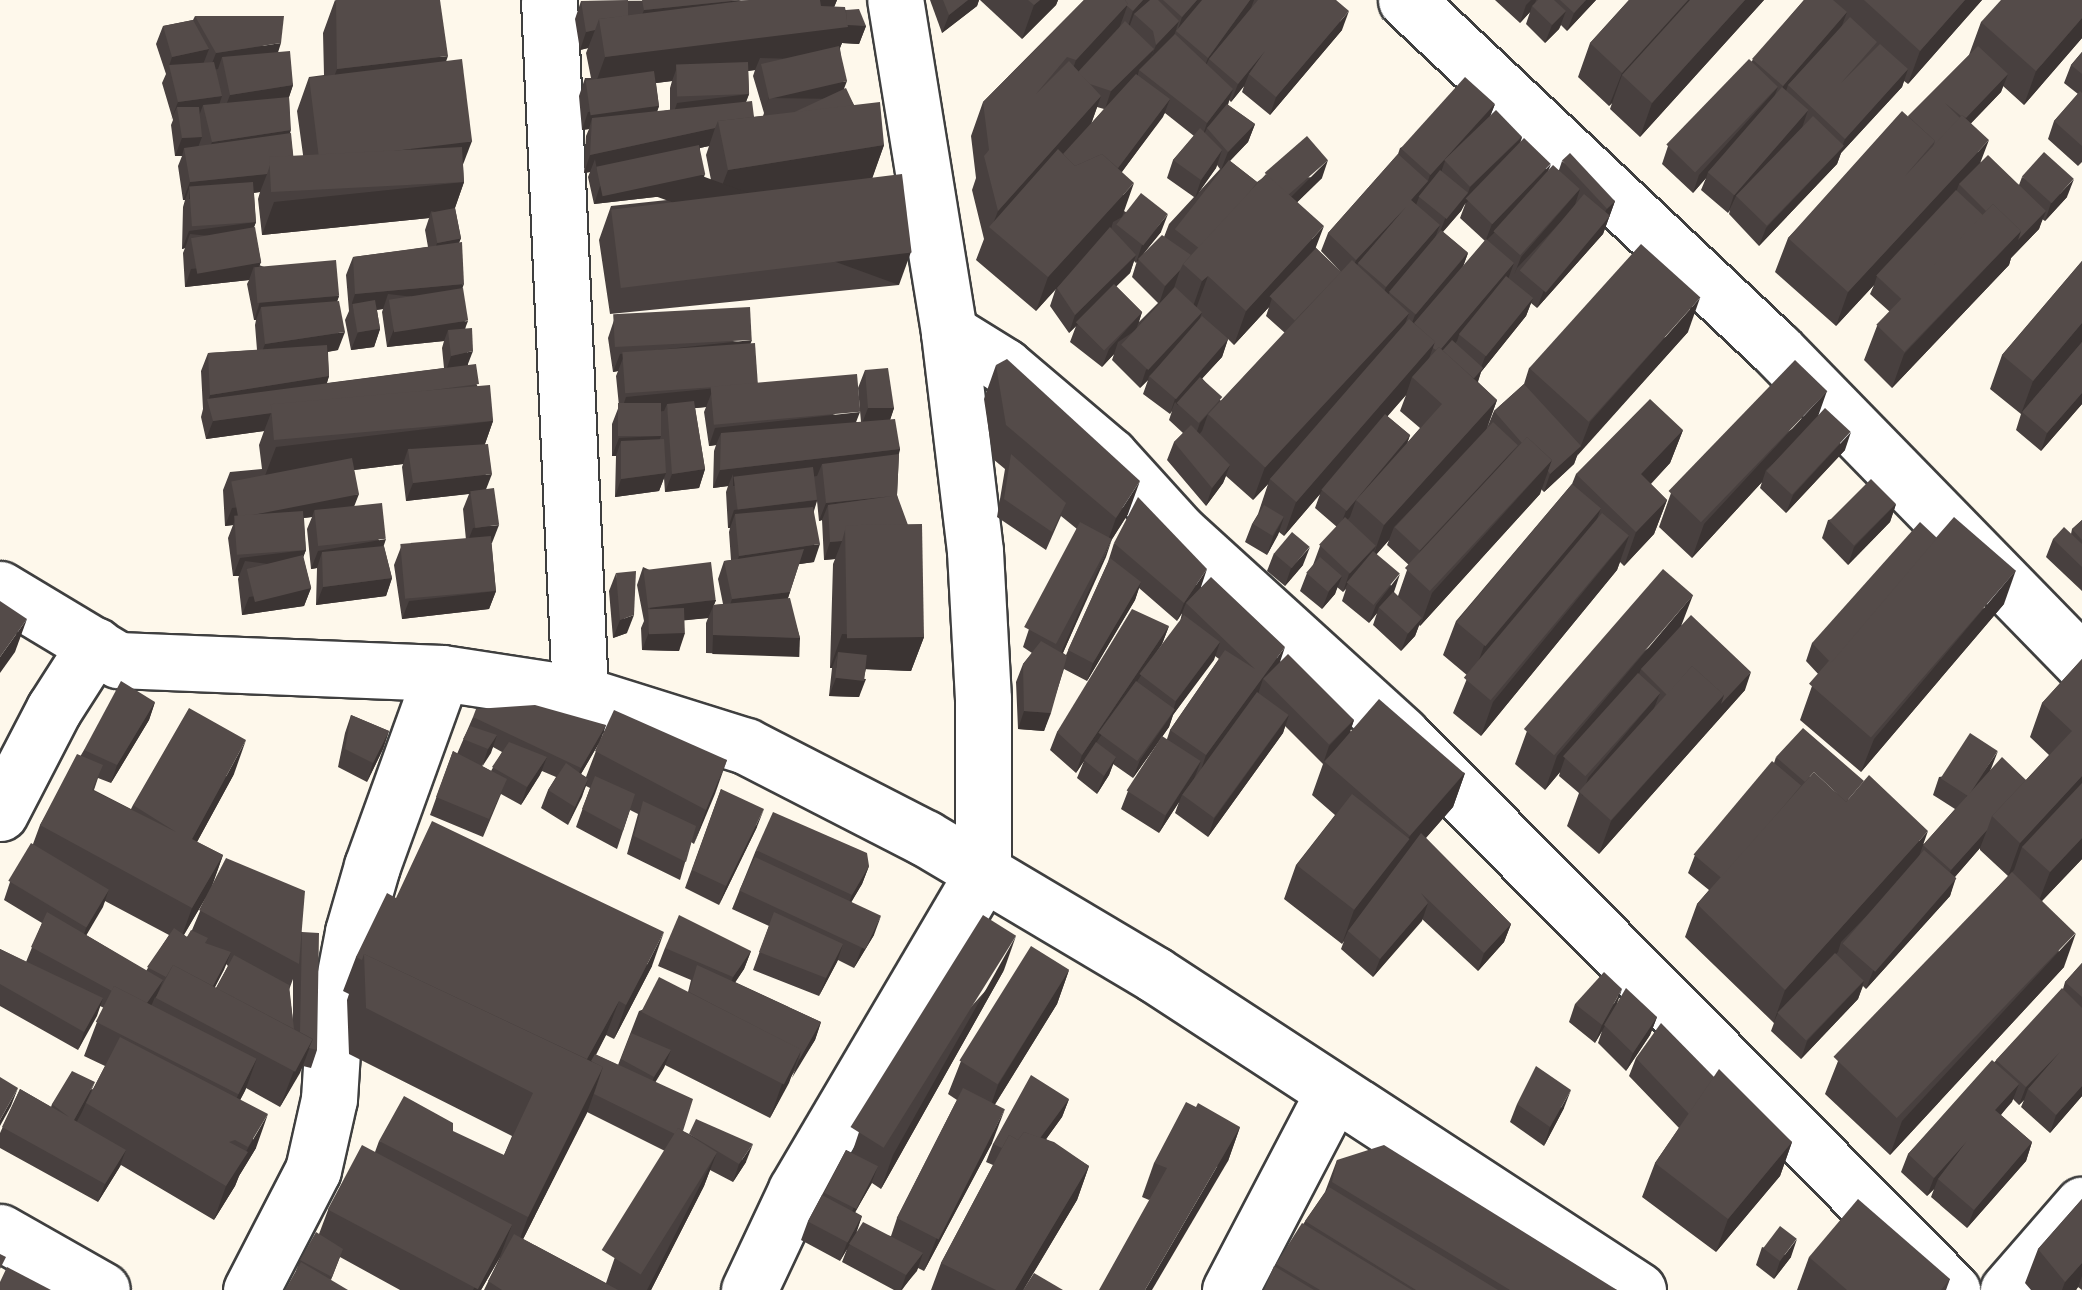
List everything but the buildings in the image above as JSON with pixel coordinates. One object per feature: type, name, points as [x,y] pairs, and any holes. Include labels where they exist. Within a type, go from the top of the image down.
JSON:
[{"type":"street","points":[[549,0],[580,694]]},
{"type":"street","points":[[748,1290],[796,1190],[983,873],[984,699],[976,570],[949,332],[896,0]]},
{"type":"street","points":[[1406,0],[1777,350],[2082,662]]},
{"type":"street","points":[[949,332],[1004,366],[1110,456],[1180,532],[1401,734],[1952,1290]]},
{"type":"street","points":[[0,589],[118,660],[442,673],[580,694],[746,746],[925,838],[1154,974],[1638,1290]]},
{"type":"street","points":[[0,813],[54,709],[95,645]]},
{"type":"street","points":[[251,1290],[313,1170],[329,1099],[333,1036],[353,932],[442,673]]},
{"type":"street","points":[[1230,1290],[1334,1093]]},
{"type":"street","points":[[2008,1290],[2082,1205]]},
{"type":"street","points":[[0,1232],[102,1290]]}]
